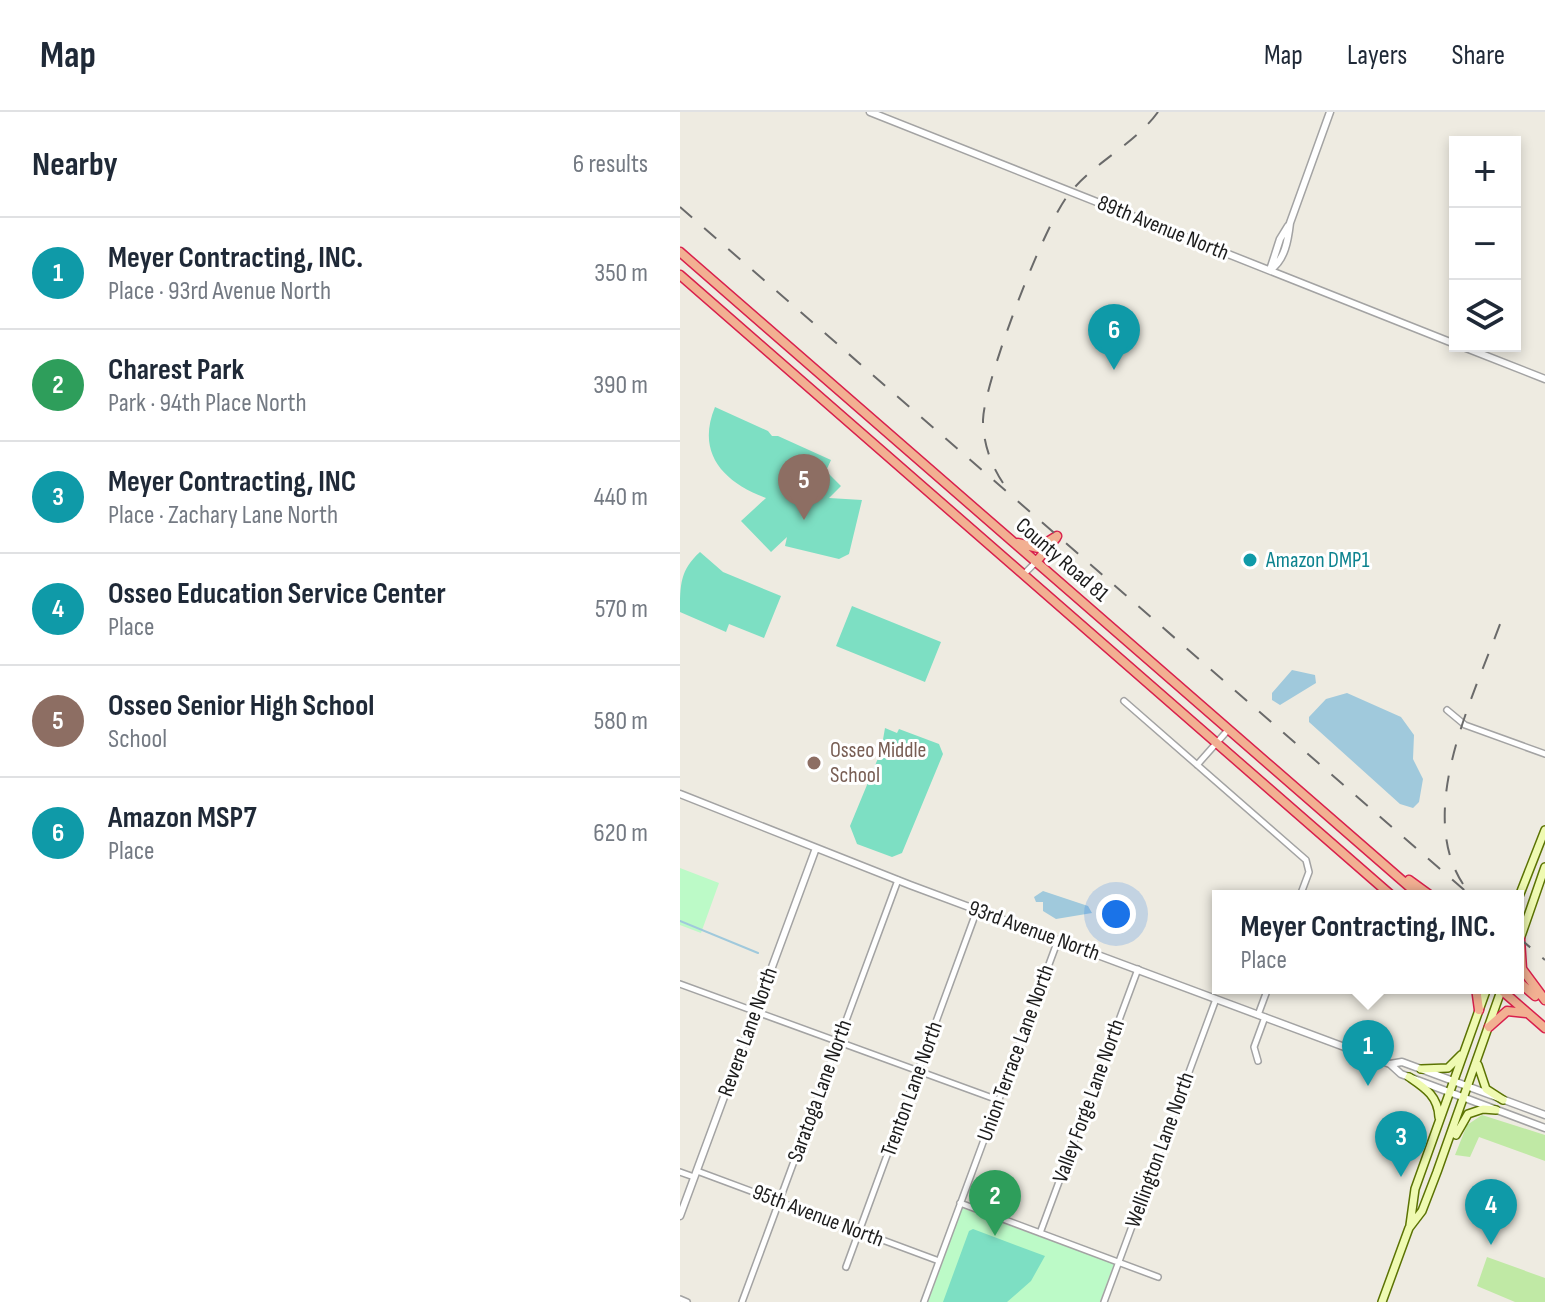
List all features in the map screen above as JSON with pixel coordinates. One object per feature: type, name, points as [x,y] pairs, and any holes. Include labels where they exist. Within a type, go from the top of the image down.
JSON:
[{"type":"highway","name":"County Road 81","points":[[680,252],[1413,890]]},
{"type":"highway","name":"County Road 81","points":[[680,275],[1385,890]]},
{"type":"highway","points":[[1012,540],[1038,548],[1057,536],[1036,562]]},
{"type":"highway","points":[[1378,860],[1422,890]]},
{"type":"highway","points":[[1524,972],[1545,1002]]},
{"type":"highway","points":[[1524,986],[1545,1002]]},
{"type":"highway","points":[[1477,994],[1479,1010]]},
{"type":"highway","points":[[1507,994],[1545,1028]]},
{"type":"highway","points":[[1489,1027],[1507,1011],[1528,1013]]},
{"type":"main road","points":[[1522,890],[1545,830]]},
{"type":"main road","points":[[1524,928],[1545,867]]},
{"type":"main road","points":[[1382,1302],[1409,1228],[1415,1189],[1485,994]]},
{"type":"main road","points":[[1409,1228],[1422,1211],[1499,994]]},
{"type":"main road","points":[[1421,1069],[1436,1071],[1448,1068],[1465,1050]]},
{"type":"main road","points":[[1479,1054],[1481,1080],[1486,1089],[1503,1100]]},
{"type":"main road","points":[[1409,1077],[1435,1098],[1439,1122]]},
{"type":"main road","points":[[1437,1172],[1446,1163],[1465,1117],[1477,1110],[1496,1110]]},
{"type":"street","name":"89th Avenue North","points":[[870,112],[1449,342]]},
{"type":"street","points":[[1270,270],[1330,112]]},
{"type":"street","points":[[1476,352],[1545,379]]},
{"type":"street","points":[[1024,574],[1036,562]]},
{"type":"street","points":[[1124,701],[1309,864],[1302,890]]},
{"type":"street","points":[[1447,710],[1465,725],[1545,754]]},
{"type":"street","points":[[1197,765],[1229,729]]},
{"type":"street","name":"93rd Avenue North","points":[[680,794],[898,880],[1390,1064],[1409,1077],[1545,1128]]},
{"type":"street","name":"Revere Lane North","points":[[680,1216],[816,848]]},
{"type":"street","name":"Saratoga Lane North","points":[[742,1302],[898,880]]},
{"type":"street","name":"Trenton Lane North","points":[[846,1267],[977,910]]},
{"type":"street","name":"Union Terrace Lane North","points":[[924,1302],[1058,940]]},
{"type":"street","name":"Valley Forge Lane North","points":[[1040,1233],[1138,969]]},
{"type":"street","points":[[680,984],[998,1100]]},
{"type":"street","points":[[1258,1061],[1254,1047],[1267,994]]},
{"type":"street","name":"Wellington Lane North","points":[[1104,1302],[1216,999]]},
{"type":"street","name":"93rd Avenue North","points":[[1390,1064],[1402,1062],[1545,1115]]},
{"type":"street","name":"95th Avenue North","points":[[680,1172],[696,1174],[779,1201],[939,1261]]},
{"type":"street","points":[[960,1203],[1158,1277]]},
{"type":"street","points":[[680,1299],[687,1302]]},
{"type":"green space","points":[[715,407],[768,431],[772,436],[831,460],[826,471],[841,486],[829,498],[862,500],[849,554],[839,559],[785,546],[787,537],[771,552],[741,521],[766,498],[737,484],[717,464],[709,438]]},
{"type":"green space","points":[[700,552],[723,572],[781,596],[764,638],[729,624],[726,632],[680,612],[682,579],[688,565]]},
{"type":"green space","points":[[852,606],[941,642],[925,682],[836,646]]},
{"type":"green space","points":[[885,728],[897,733],[899,729],[939,744],[943,754],[902,853],[892,857],[857,844],[850,826],[881,751]]},
{"type":"green space","points":[[680,868],[719,883],[701,933],[680,925]]},
{"type":"green space","points":[[1482,1115],[1545,1135],[1545,1161],[1479,1137],[1470,1157],[1455,1155],[1467,1125]]},
{"type":"green space","points":[[962,1208],[1114,1264],[1100,1302],[928,1302]]},
{"type":"green space","points":[[973,1229],[1045,1256],[1031,1281],[1007,1302],[943,1302],[969,1231]]},
{"type":"green space","points":[[1487,1257],[1545,1278],[1545,1302],[1515,1302],[1477,1286]]},
{"type":"water","points":[[1292,670],[1315,675],[1316,683],[1280,705],[1272,700],[1272,693]]},
{"type":"water","points":[[1347,693],[1401,717],[1414,735],[1413,759],[1423,779],[1419,802],[1413,808],[1400,804],[1309,722],[1309,717],[1326,699]]},
{"type":"water","points":[[1043,891],[1088,906],[1092,913],[1056,919],[1043,911],[1043,902],[1036,902],[1034,897]]},
{"type":"waterway","points":[[680,921],[758,953]]},
{"type":"railway","points":[[1003,483],[988,453],[983,420],[993,373],[1031,269],[1069,194],[1158,112]]},
{"type":"railway","points":[[680,207],[1464,890]]},
{"type":"railway","points":[[1463,884],[1450,854],[1445,821],[1447,786],[1454,750],[1503,616]]},
{"type":"railway","points":[[1524,942],[1545,960]]},
{"type":"place","name":"Amazon MSP7","points":[[1114,370]]},
{"type":"place","name":"Osseo Senior High School","points":[[804,520]]},
{"type":"place","name":"Amazon DMP1","points":[[1250,560]]},
{"type":"place","name":"Osseo Middle School","points":[[814,763]]},
{"type":"place","name":"Meyer Contracting, INC.","points":[[1368,1086]]},
{"type":"place","name":"Meyer Contracting, INC","points":[[1401,1177]]},
{"type":"place","name":"Charest Park","points":[[995,1236]]},
{"type":"place","name":"Osseo Education Service Center","points":[[1491,1245]]}]
